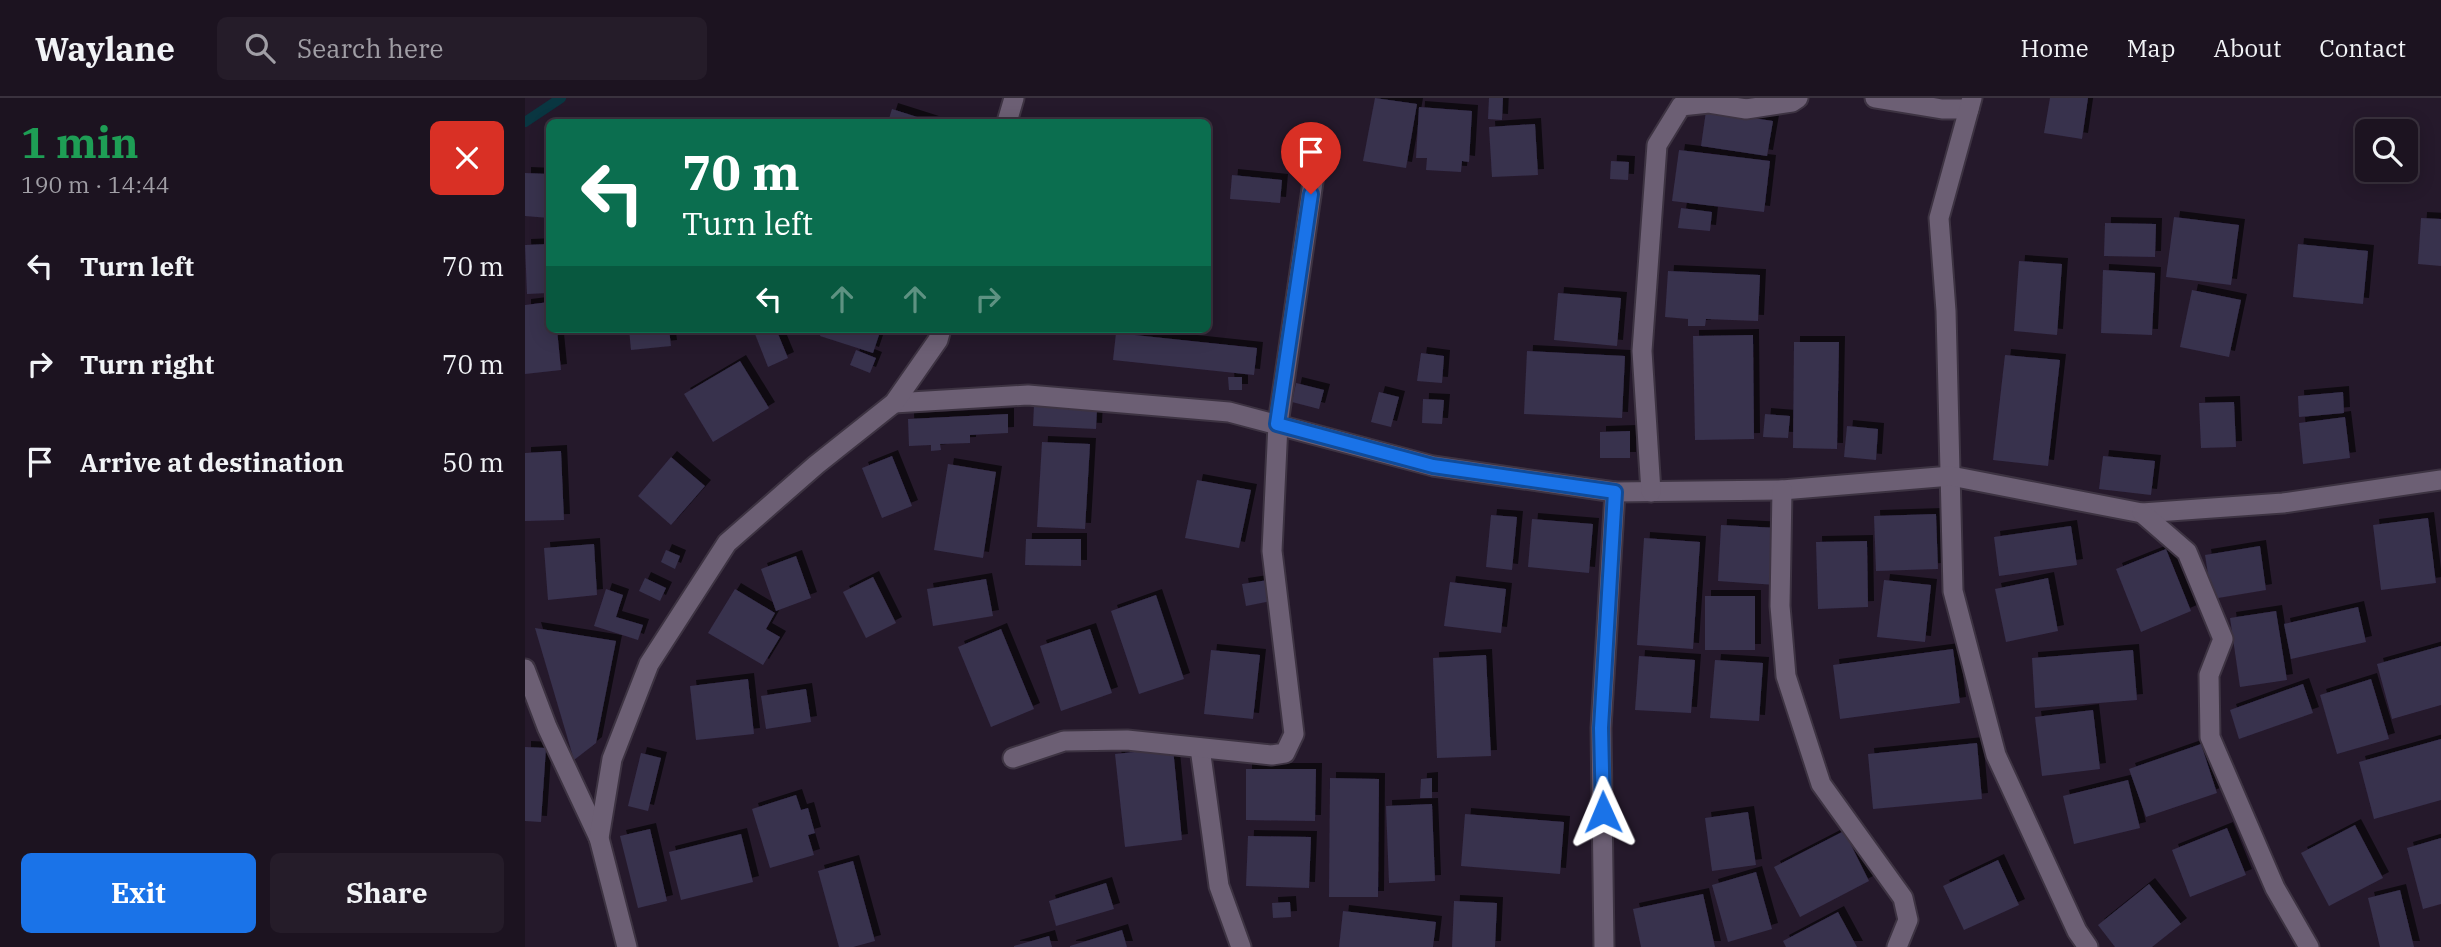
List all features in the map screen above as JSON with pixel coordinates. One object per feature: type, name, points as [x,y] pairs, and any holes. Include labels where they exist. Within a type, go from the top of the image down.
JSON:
[{"type":"street","points":[[1008,119],[1014,98]]},
{"type":"street","points":[[1651,492],[1642,351],[1657,145],[1681,106],[1709,103],[1746,109],[1792,102],[1798,98]]},
{"type":"street","points":[[1875,98],[1942,109],[1970,104],[1939,218],[1946,311],[1953,590],[1996,755],[2077,931],[2088,947]]},
{"type":"street","points":[[1013,758],[1064,741],[1127,740],[1272,755],[1285,753],[1294,734],[1272,551],[1277,424],[1315,168]]},
{"type":"street","points":[[599,838],[612,759],[649,664],[727,543],[816,465],[894,403],[938,340],[940,333]]},
{"type":"street","points":[[894,403],[1028,395],[1229,412],[1433,466],[1615,492],[1782,489],[1951,476],[2142,513],[2283,503],[2441,480]]},
{"type":"street","points":[[1782,489],[1780,606],[1786,676],[1821,784],[1903,898],[1908,920],[1897,947]]},
{"type":"street","points":[[1604,947],[1601,728],[1615,492]]},
{"type":"street","points":[[2142,513],[2187,552],[2223,639],[2209,675],[2210,737],[2275,888],[2309,947]]},
{"type":"street","points":[[525,669],[547,727],[599,838],[627,947]]},
{"type":"street","points":[[1200,748],[1219,886],[1241,947]]},
{"type":"building","points":[[1375,98],[1417,104],[1406,168],[1363,161]]},
{"type":"building","points":[[1489,98],[1503,98],[1502,120],[1488,119]]},
{"type":"building","points":[[2050,98],[2088,98],[2082,139],[2044,133]]},
{"type":"building","points":[[1419,107],[1472,111],[1469,162],[1462,161],[1461,172],[1426,170],[1427,158],[1416,158]]},
{"type":"building","points":[[892,109],[924,119],[889,119]]},
{"type":"building","points":[[1706,111],[1773,121],[1767,156],[1701,146]]},
{"type":"building","points":[[1535,124],[1538,175],[1492,177],[1489,127]]},
{"type":"building","points":[[1679,150],[1770,161],[1764,212],[1672,201]]},
{"type":"building","points":[[1611,161],[1629,162],[1628,180],[1610,179]]},
{"type":"building","points":[[525,173],[546,174],[546,218],[525,216]]},
{"type":"building","points":[[1232,175],[1282,180],[1280,203],[1230,199]]},
{"type":"building","points":[[1681,208],[1712,212],[1710,231],[1678,228]]},
{"type":"building","points":[[2174,217],[2239,225],[2231,285],[2166,277]]},
{"type":"building","points":[[2421,218],[2441,219],[2441,266],[2418,264]]},
{"type":"building","points":[[2105,223],[2156,224],[2155,257],[2104,256]]},
{"type":"building","points":[[546,244],[546,293],[527,294],[525,245]]},
{"type":"building","points":[[2298,244],[2368,251],[2363,304],[2293,297]]},
{"type":"building","points":[[2019,261],[2062,264],[2057,335],[2014,331]]},
{"type":"building","points":[[2103,270],[2155,273],[2152,335],[2101,333]]},
{"type":"building","points":[[1668,271],[1760,275],[1758,321],[1706,319],[1705,326],[1688,326],[1688,319],[1665,317]]},
{"type":"building","points":[[2192,290],[2241,300],[2229,357],[2180,347]]},
{"type":"building","points":[[1558,293],[1621,298],[1617,346],[1554,340]]},
{"type":"building","points":[[546,302],[546,333],[557,333],[561,370],[525,374],[525,305]]},
{"type":"building","points":[[629,333],[669,333],[671,346],[631,350]]},
{"type":"building","points":[[755,333],[778,333],[788,358],[768,367]]},
{"type":"building","points":[[821,333],[880,333],[873,353],[820,336]]},
{"type":"building","points":[[1116,333],[1257,348],[1254,375],[1113,360]]},
{"type":"building","points":[[1753,335],[1754,439],[1695,440],[1693,336]]},
{"type":"building","points":[[1794,342],[1839,342],[1837,449],[1793,448]]},
{"type":"building","points":[[856,350],[876,358],[870,373],[850,365]]},
{"type":"building","points":[[1527,351],[1625,356],[1622,418],[1524,414]]},
{"type":"building","points":[[1421,353],[1444,356],[1442,383],[1417,381]]},
{"type":"building","points":[[2005,355],[2060,360],[2048,466],[1993,460]]},
{"type":"building","points":[[740,361],[769,408],[713,442],[684,394]]},
{"type":"building","points":[[1228,377],[1242,377],[1242,390],[1229,390]]},
{"type":"building","points":[[1296,383],[1324,390],[1319,409],[1292,402]]},
{"type":"building","points":[[1379,392],[1399,397],[1391,427],[1371,422]]},
{"type":"building","points":[[2343,392],[2344,413],[2299,417],[2298,396]]},
{"type":"building","points":[[1423,399],[1444,400],[1442,424],[1422,423]]},
{"type":"building","points":[[2234,402],[2236,447],[2201,448],[2199,403]]},
{"type":"building","points":[[1034,405],[1097,408],[1096,429],[1033,426]]},
{"type":"building","points":[[1008,414],[1008,433],[970,435],[970,443],[940,444],[941,450],[931,451],[931,445],[909,446],[908,419]]},
{"type":"building","points":[[1765,414],[1790,416],[1788,438],[1763,437]]},
{"type":"building","points":[[2345,417],[2350,458],[2303,464],[2299,423]]},
{"type":"building","points":[[1847,426],[1878,429],[1876,460],[1844,457]]},
{"type":"building","points":[[1630,431],[1630,458],[1600,458],[1600,432]]},
{"type":"building","points":[[1042,442],[1090,444],[1085,529],[1037,527]]},
{"type":"building","points":[[561,451],[564,520],[525,521],[525,453]]},
{"type":"building","points":[[892,456],[912,506],[882,518],[862,468]]},
{"type":"building","points":[[2103,456],[2155,461],[2151,495],[2099,489]]},
{"type":"building","points":[[671,457],[705,486],[671,525],[638,496]]},
{"type":"building","points":[[948,464],[996,472],[983,558],[934,550]]},
{"type":"building","points":[[1197,480],[1251,490],[1239,548],[1185,538]]},
{"type":"building","points":[[1936,514],[1938,569],[1876,571],[1874,516]]},
{"type":"building","points":[[1491,515],[1517,517],[1512,570],[1486,567]]},
{"type":"building","points":[[2428,518],[2436,583],[2381,590],[2373,525]]},
{"type":"building","points":[[1532,519],[1593,524],[1589,573],[1528,567]]},
{"type":"building","points":[[1721,525],[1779,528],[1776,585],[1718,581]]},
{"type":"building","points":[[2071,526],[2077,565],[1999,576],[1994,537]]},
{"type":"building","points":[[1644,538],[1700,542],[1693,649],[1637,645]]},
{"type":"building","points":[[1026,539],[1081,539],[1081,566],[1025,565]]},
{"type":"building","points":[[1867,541],[1868,607],[1818,609],[1816,542]]},
{"type":"building","points":[[594,544],[597,595],[548,600],[544,548]]},
{"type":"building","points":[[2260,546],[2266,590],[2212,599],[2205,555]]},
{"type":"building","points":[[2166,549],[2191,611],[2141,632],[2116,569]]},
{"type":"building","points":[[666,550],[680,556],[675,569],[661,562]]},
{"type":"building","points":[[796,556],[811,598],[776,611],[761,569]]},
{"type":"building","points":[[873,577],[896,623],[866,638],[843,592]]},
{"type":"building","points":[[645,578],[666,588],[660,601],[639,591]]},
{"type":"building","points":[[2048,578],[2058,631],[2006,642],[1995,589]]},
{"type":"building","points":[[986,579],[993,616],[933,626],[927,589]]},
{"type":"building","points":[[1268,580],[1271,601],[1246,606],[1242,584]]},
{"type":"building","points":[[1884,580],[1931,585],[1925,642],[1877,637]]},
{"type":"building","points":[[1450,582],[1506,589],[1501,633],[1444,626]]},
{"type":"building","points":[[606,589],[623,595],[616,617],[643,625],[638,640],[594,626]]},
{"type":"building","points":[[735,589],[775,613],[766,629],[780,637],[763,665],[708,633]]},
{"type":"building","points":[[1156,595],[1184,679],[1139,694],[1111,611]]},
{"type":"building","points":[[1705,596],[1755,596],[1755,650],[1705,650]]},
{"type":"building","points":[[2358,607],[2366,642],[2291,659],[2284,624]]},
{"type":"building","points":[[2276,611],[2287,680],[2240,687],[2230,618]]},
{"type":"building","points":[[535,628],[616,641],[596,743],[574,760]]},
{"type":"building","points":[[1001,629],[1034,709],[991,727],[958,647]]},
{"type":"building","points":[[1090,629],[1112,693],[1061,711],[1040,646]]},
{"type":"building","points":[[2441,646],[2441,705],[2392,719],[2377,664]]},
{"type":"building","points":[[1953,649],[1960,703],[1840,719],[1833,665]]},
{"type":"building","points":[[1211,650],[1260,655],[1253,719],[1204,714]]},
{"type":"building","points":[[2133,650],[2137,700],[2035,708],[2032,658]]},
{"type":"building","points":[[1486,655],[1491,756],[1437,758],[1433,658]]},
{"type":"building","points":[[1639,656],[1695,660],[1691,713],[1635,710]]},
{"type":"building","points":[[1715,660],[1763,663],[1759,721],[1710,718]]},
{"type":"building","points":[[748,679],[754,734],[696,740],[690,686]]},
{"type":"building","points":[[2371,679],[2389,739],[2337,754],[2320,695]]},
{"type":"building","points":[[2303,684],[2313,713],[2239,739],[2230,710]]},
{"type":"building","points":[[806,689],[811,722],[766,729],[761,696]]},
{"type":"building","points":[[2093,710],[2100,769],[2042,776],[2035,717]]},
{"type":"building","points":[[2441,739],[2441,800],[2374,819],[2359,762]]},
{"type":"building","points":[[1977,743],[1982,799],[1873,809],[1868,754]]},
{"type":"building","points":[[2201,744],[2217,793],[2146,817],[2129,769]]},
{"type":"building","points":[[525,747],[546,748],[541,822],[525,821]]},
{"type":"building","points":[[1173,748],[1182,840],[1125,847],[1115,754]]},
{"type":"building","points":[[641,753],[661,758],[648,811],[628,806]]},
{"type":"building","points":[[1246,769],[1316,769],[1315,821],[1246,820]]},
{"type":"building","points":[[1330,778],[1379,779],[1378,897],[1329,897]]},
{"type":"building","points":[[1432,778],[1432,798],[1420,798],[1421,779]]},
{"type":"building","points":[[2128,780],[2140,828],[2074,844],[2063,796]]},
{"type":"building","points":[[796,795],[801,810],[808,808],[815,833],[808,835],[814,855],[770,868],[752,809]]},
{"type":"building","points":[[1432,804],[1435,881],[1389,883],[1386,806]]},
{"type":"building","points":[[1748,812],[1756,865],[1712,871],[1705,818]]},
{"type":"building","points":[[1465,814],[1564,822],[1560,874],[1461,866]]},
{"type":"building","points":[[2355,825],[2383,878],[2329,906],[2301,853]]},
{"type":"building","points":[[2227,828],[2246,875],[2190,897],[2172,850]]},
{"type":"building","points":[[650,829],[667,901],[638,908],[620,836]]},
{"type":"building","points":[[1844,831],[1869,881],[1800,917],[1774,867]]},
{"type":"building","points":[[741,834],[753,882],[681,900],[669,852]]},
{"type":"building","points":[[1248,836],[1311,837],[1309,888],[1246,886]]},
{"type":"building","points":[[2441,838],[2441,904],[2423,909],[2407,848]]},
{"type":"building","points":[[1998,860],[2019,905],[1964,930],[1943,886]]},
{"type":"building","points":[[853,861],[875,941],[853,947],[839,947],[818,871]]},
{"type":"building","points":[[1756,872],[1772,929],[1728,942],[1712,885]]},
{"type":"building","points":[[1106,883],[1114,909],[1056,926],[1049,901]]},
{"type":"building","points":[[2149,884],[2181,924],[2152,947],[2115,947],[2098,925]]},
{"type":"building","points":[[2400,890],[2414,947],[2380,947],[2368,898]]},
{"type":"building","points":[[1703,894],[1715,947],[1641,947],[1633,909]]},
{"type":"building","points":[[1454,901],[1497,903],[1495,947],[1452,947]]},
{"type":"building","points":[[1290,902],[1291,917],[1273,918],[1272,903]]},
{"type":"building","points":[[1343,911],[1436,922],[1433,947],[1339,947]]},
{"type":"building","points":[[1838,912],[1857,947],[1786,947],[1783,941]]},
{"type":"building","points":[[1122,930],[1127,947],[1070,947],[1070,946]]},
{"type":"building","points":[[1049,936],[1052,947],[1014,947],[1014,946]]},
{"type":"waterway","points":[[525,122],[561,98]]},
{"type":"route","points":[[1311,194],[1277,424],[1433,466],[1615,492],[1601,728],[1603,812]]}]
